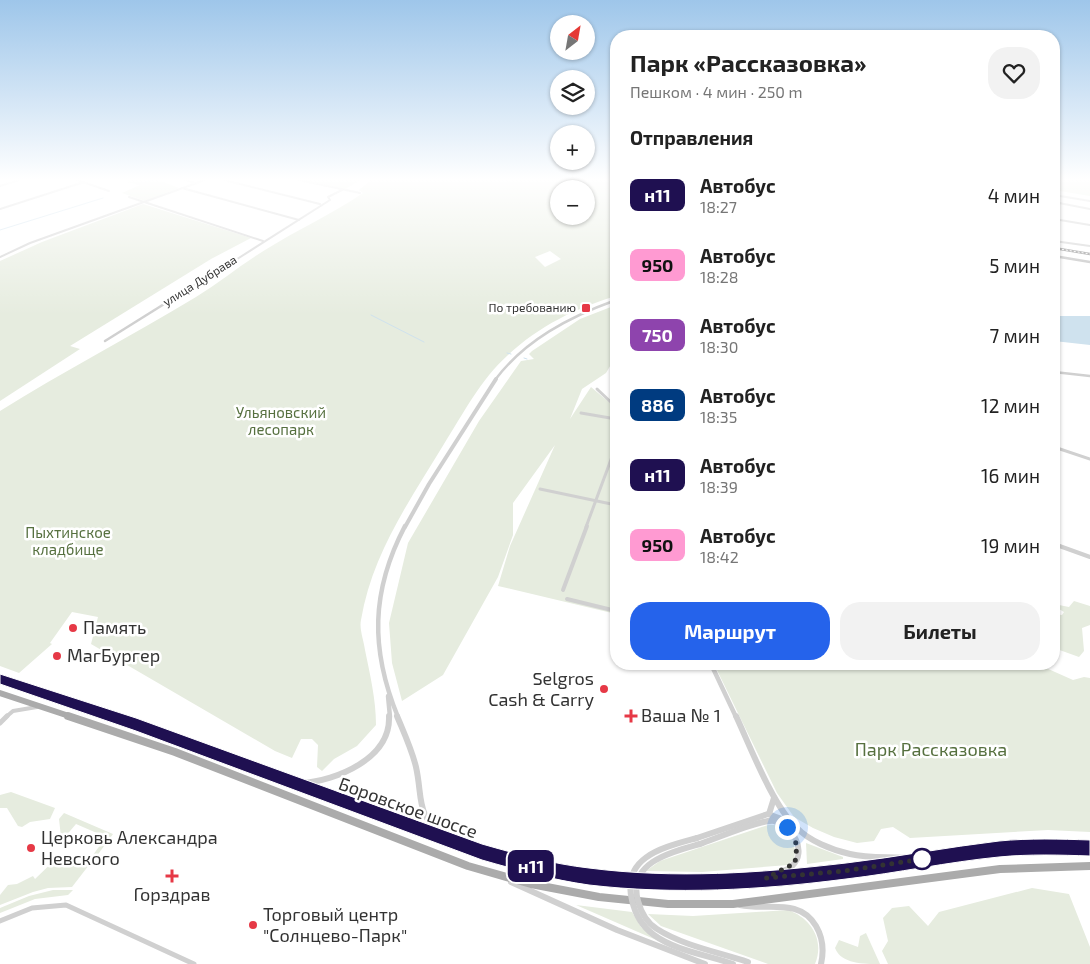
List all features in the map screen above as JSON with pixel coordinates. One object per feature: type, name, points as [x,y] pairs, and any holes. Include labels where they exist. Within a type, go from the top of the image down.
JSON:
[{"type":"main road","points":[[1060,257],[1090,262]]},
{"type":"main road","name":"Боровское шоссе","points":[[0,680],[136,725],[455,843],[523,864],[616,880],[695,883],[844,871],[920,859],[1013,848],[1090,848]]},
{"type":"main road","name":"Боровское шоссе","points":[[0,693],[175,752],[500,876],[557,889],[622,899],[733,904],[1009,868],[1090,866]]},
{"type":"street","points":[[0,257],[30,243],[80,225]]},
{"type":"street","points":[[214,225],[264,242]]},
{"type":"street","name":"улица Дубрава","points":[[105,341],[291,225]]},
{"type":"street","points":[[1060,242],[1090,246]]},
{"type":"street","points":[[455,843],[430,825],[424,810],[415,760],[388,691],[377,638],[378,612],[390,559],[413,511],[478,406],[497,379],[516,357],[536,340],[565,322],[610,303]]},
{"type":"street","points":[[1060,373],[1090,376]]},
{"type":"street","points":[[596,389],[610,402]]},
{"type":"street","points":[[581,413],[610,418]]},
{"type":"street","points":[[1060,449],[1090,458]]},
{"type":"street","points":[[563,590],[610,462]]},
{"type":"street","points":[[540,489],[610,504]]},
{"type":"street","points":[[1060,546],[1090,557]]},
{"type":"street","points":[[567,599],[610,610]]},
{"type":"street","points":[[714,670],[774,796],[791,823]]},
{"type":"street","points":[[294,783],[314,784],[330,779],[376,751],[389,730],[388,691]]},
{"type":"street","points":[[0,723],[20,708],[41,706]]},
{"type":"street","points":[[750,963],[664,932],[650,924],[640,910],[636,887],[643,868],[657,858],[768,814],[774,807],[774,796]]},
{"type":"street","points":[[768,814],[781,817],[815,841],[849,854],[865,857],[893,856],[920,859]]},
{"type":"street","points":[[733,964],[656,936],[641,922],[632,904],[631,884],[635,869],[640,861],[650,854],[766,820],[781,823],[789,829],[795,838],[798,850],[797,859],[792,866],[766,878]]},
{"type":"street","points":[[500,876],[617,930],[705,964]]},
{"type":"street","points":[[0,921],[37,906],[51,904],[66,905],[194,964]]},
{"type":"street","points":[[733,904],[756,908],[791,907],[800,911],[813,922],[820,934],[823,946],[821,964]]},
{"type":"green space","points":[[87,225],[210,225],[251,238],[211,259],[70,346],[80,349],[0,401],[0,261],[42,242]]},
{"type":"green space","name":"Ульяновский лесопарк","points":[[309,225],[610,225],[610,298],[572,312],[545,327],[532,335],[498,364],[465,409],[394,528],[383,550],[366,596],[361,624],[374,696],[376,725],[357,746],[334,759],[322,771],[317,767],[318,745],[312,739],[301,739],[292,758],[275,751],[91,644],[98,617],[72,612],[50,643],[52,644],[19,673],[0,666],[0,411],[196,297],[265,250]],"holes":[[[550,251],[561,259],[545,267],[535,257]]]},
{"type":"green space","points":[[610,307],[610,366],[606,373],[582,389],[570,419],[591,387],[610,403],[610,613],[498,586],[510,546],[555,445],[513,503],[513,535],[498,577],[443,675],[402,701],[392,663],[389,623],[408,543],[479,421],[521,361],[534,359],[529,354],[532,351],[580,319]]},
{"type":"green space","points":[[1074,601],[1090,606],[1090,625],[1082,628],[1084,651],[1079,657],[1060,650],[1060,615],[1064,612],[1060,610],[1060,605],[1069,607]]},
{"type":"green space","name":"Парк Рассказовка","points":[[717,670],[1050,670],[1073,680],[1084,677],[1090,678],[1090,832],[1048,830],[910,838],[893,827],[881,829],[874,841],[857,843],[834,837],[794,817],[777,793]]},
{"type":"green space","points":[[11,792],[55,808],[50,819],[30,822],[22,827],[18,826],[7,808],[0,808],[0,795]]},
{"type":"green space","points":[[64,813],[113,834],[96,857],[93,855],[106,837],[76,824],[64,838],[61,837],[59,819]]},
{"type":"green space","points":[[768,825],[775,825],[786,830],[793,840],[794,859],[788,865],[702,872],[646,871],[660,861]]},
{"type":"green space","points":[[806,843],[843,857],[843,859],[807,864]]},
{"type":"green space","points":[[60,855],[89,865],[72,887],[48,888],[0,905],[0,895],[8,885],[17,884],[33,876],[35,879]]},
{"type":"green space","points":[[1032,888],[1069,894],[1090,947],[1090,964],[888,964],[882,951],[888,941],[883,918],[892,908],[909,906],[928,926],[939,912]]},
{"type":"green space","points":[[53,890],[73,890],[68,895],[35,899],[0,913],[0,908],[29,896]]},
{"type":"green space","points":[[576,905],[632,912],[641,927],[661,942]]},
{"type":"green space","points":[[788,910],[803,918],[814,931],[818,947],[815,964],[768,964],[661,926],[648,914],[693,916]]},
{"type":"green space","points":[[866,933],[880,964],[867,964],[848,960],[842,957],[835,948],[839,940],[858,947],[860,936]]},
{"type":"water","points":[[1060,316],[1090,316],[1090,345],[1060,342]]},
{"type":"waterway","points":[[0,230],[16,225]]},
{"type":"waterway","points":[[371,315],[424,342]]},
{"type":"waterway","points":[[507,353],[511,354]]},
{"type":"railway","points":[[1060,249],[1090,254]]},
{"type":"bus line","name":"н11","points":[[0,680],[136,725],[482,852],[523,864],[588,876],[616,880],[715,882],[844,871],[999,849],[1033,847],[1090,848]]},
{"type":"place","name":"По требованию","points":[[586,308]]},
{"type":"place","name":"Память","points":[[73,628]]},
{"type":"place","name":"МагБургер","points":[[57,656]]},
{"type":"place","name":"Selgros Cash & Carry","points":[[604,689]]},
{"type":"place","name":"Ваша № 1","points":[[631,716]]},
{"type":"place","name":"Церковь Александра Невского","points":[[31,848]]},
{"type":"place","name":"Горздрав","points":[[172,876]]},
{"type":"place","name":"Торговый центр \"Солнцево-Парк\"","points":[[253,925]]},
{"type":"route","points":[[787,827],[792,832],[796,842],[798,856],[792,866],[766,878],[844,871],[922,859]]},
{"type":"park label","name":"Пыхтинское кладбище","points":[[68,542]]}]
